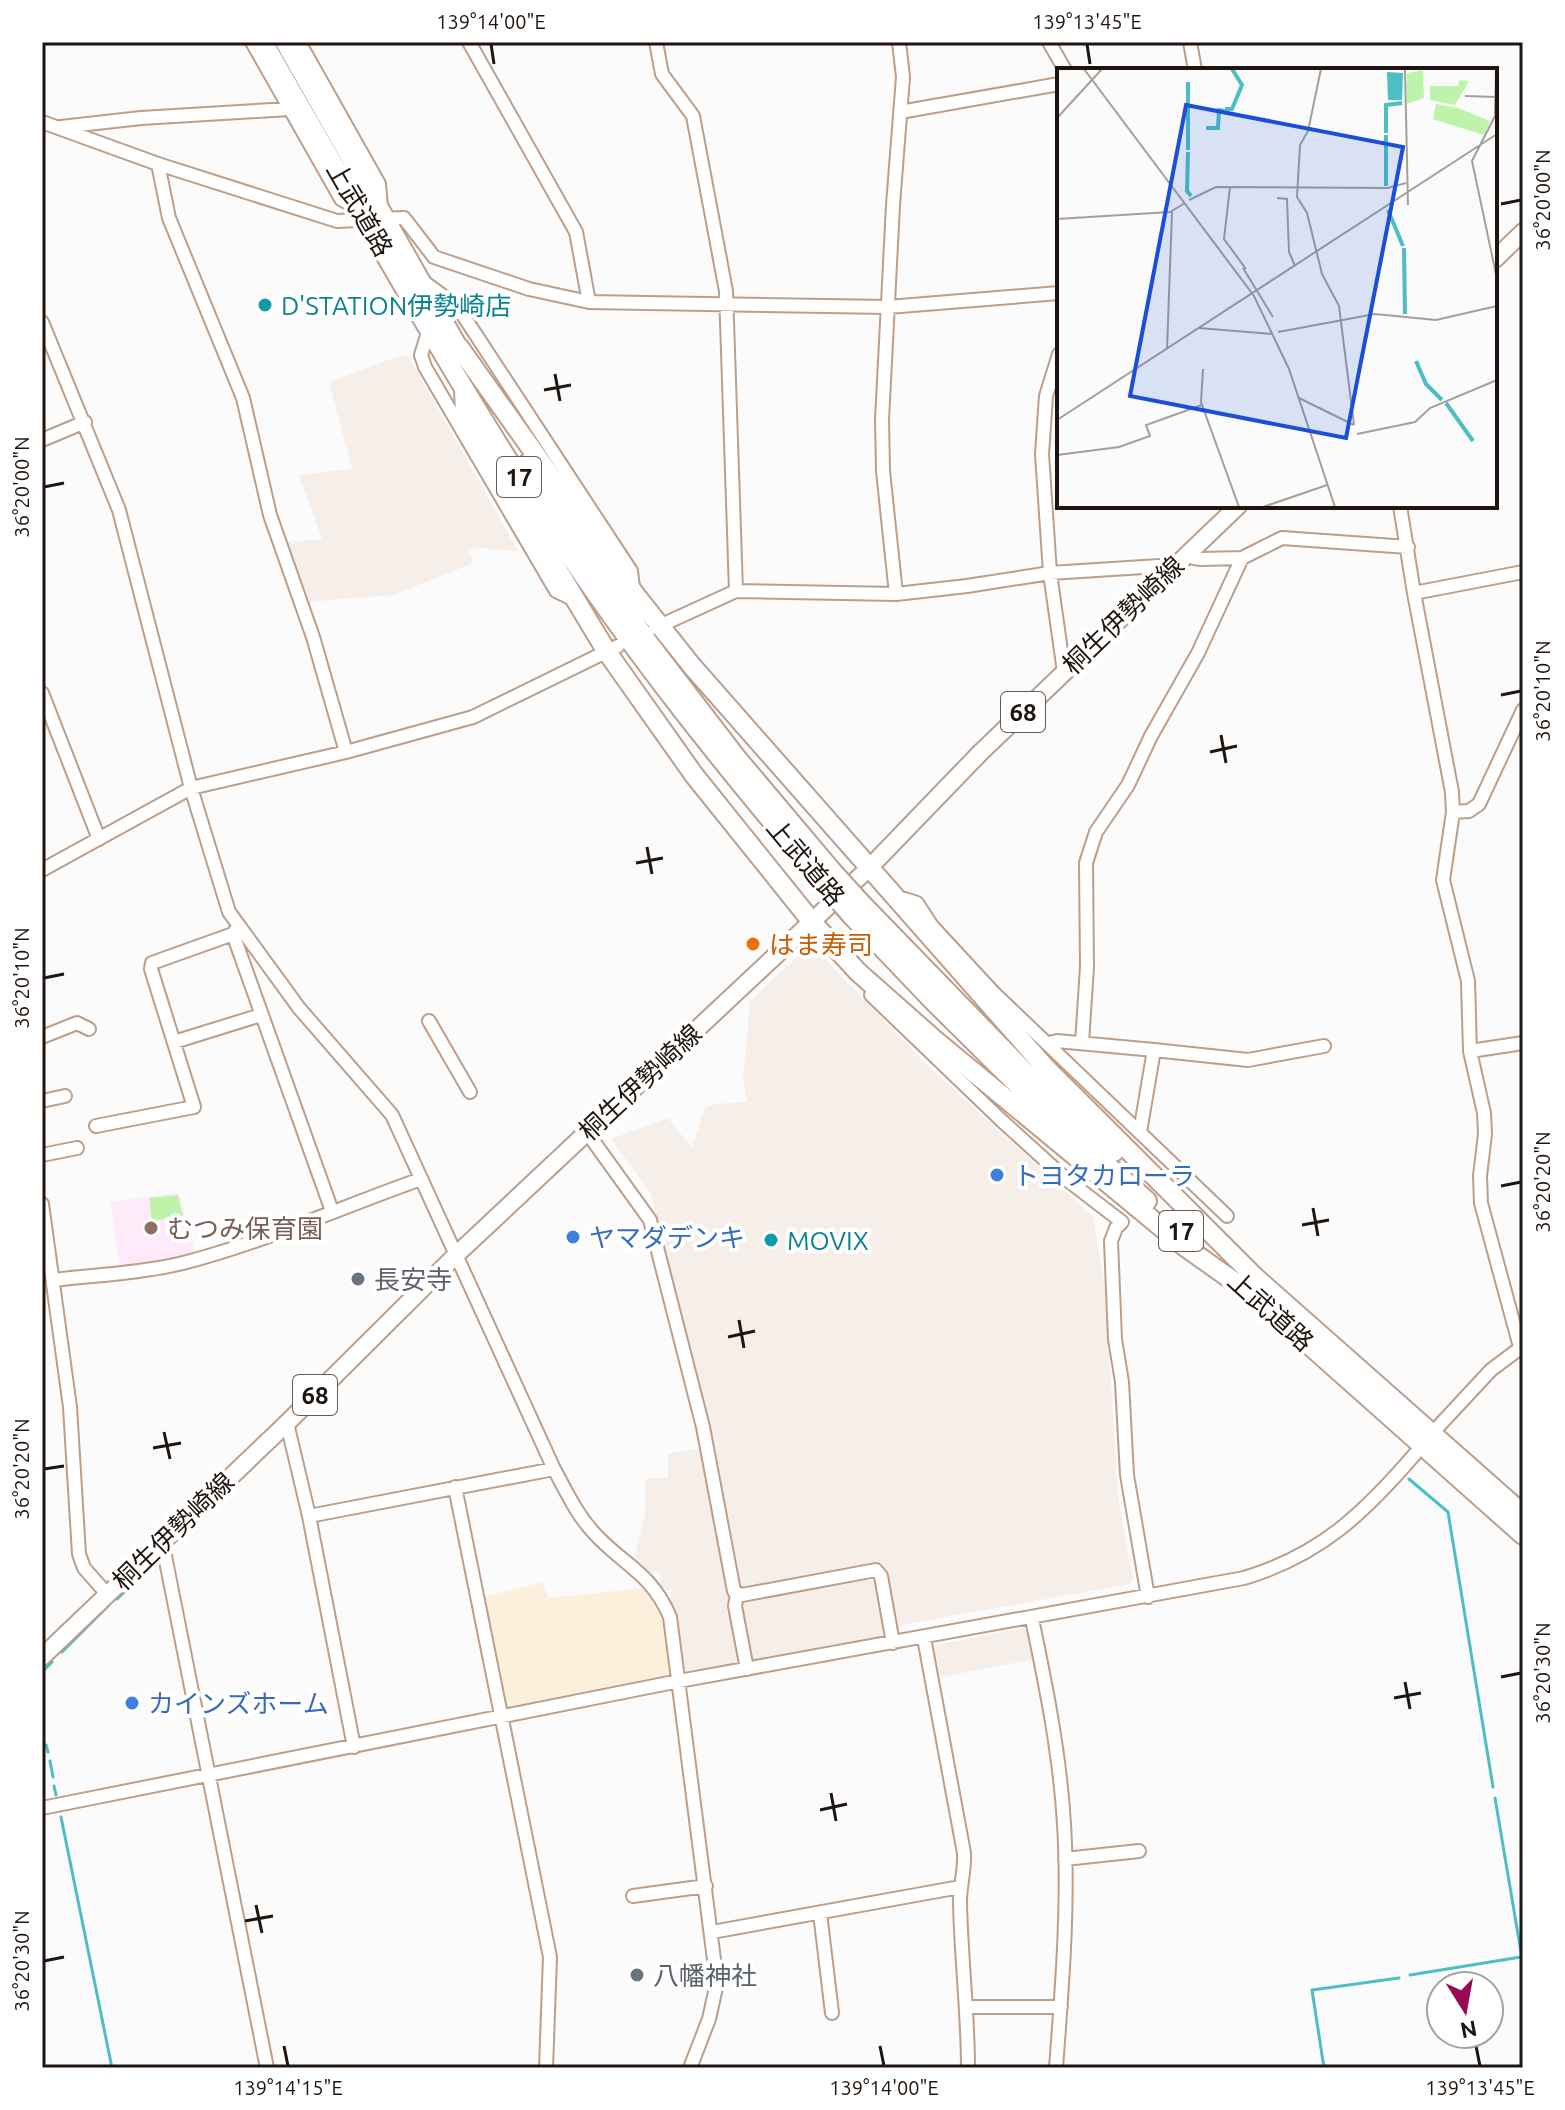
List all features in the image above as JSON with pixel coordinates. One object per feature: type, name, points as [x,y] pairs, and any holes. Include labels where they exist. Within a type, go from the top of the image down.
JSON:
[{"type":"highway","name":"上武道路","points":[[263,42],[373,214],[421,280],[492,408],[647,641],[826,876]]},
{"type":"highway","name":"上武道路","points":[[300,44],[307,82],[429,329],[464,389],[554,532],[637,651],[725,767],[857,909],[933,1001],[1022,1089],[1523,1514]]},
{"type":"highway","points":[[459,347],[656,628],[1044,1066],[1254,1287]]},
{"type":"highway","points":[[464,389],[465,416],[576,601],[613,649],[694,775],[812,922],[858,972],[1078,1159],[1184,1246],[1254,1287]]},
{"type":"highway","name":"上武道路","points":[[1254,1287],[1523,1535]]},
{"type":"main road","points":[[1497,257],[1523,232]]},
{"type":"main road","name":"桐生伊勢崎線","points":[[42,1657],[586,1131],[870,867],[980,753],[1236,508]]},
{"type":"street","points":[[252,42],[341,199],[373,214],[404,218],[434,257],[529,289],[589,302],[888,307],[1057,293]]},
{"type":"street","points":[[469,42],[576,232],[589,302]]},
{"type":"street","points":[[656,42],[662,74],[693,116],[727,302],[736,591]]},
{"type":"street","points":[[896,594],[883,471],[882,420],[903,77],[899,42]]},
{"type":"street","points":[[1049,42],[1064,68]]},
{"type":"street","points":[[1190,42],[1195,68]]},
{"type":"street","points":[[300,44],[379,184],[373,214]]},
{"type":"street","points":[[307,82],[310,61]]},
{"type":"street","points":[[900,112],[1057,84]]},
{"type":"street","points":[[58,128],[141,118],[289,109]]},
{"type":"street","points":[[42,122],[158,164],[337,221],[373,214]]},
{"type":"street","points":[[158,164],[169,218],[243,398],[270,515],[313,637],[346,752]]},
{"type":"street","points":[[421,280],[457,306],[631,571],[634,593]]},
{"type":"street","points":[[42,322],[119,510],[222,897],[332,1211]]},
{"type":"street","points":[[429,329],[421,355],[425,367],[556,591],[576,601]]},
{"type":"street","points":[[1057,360],[1046,396],[1042,454],[1050,573],[1064,672]]},
{"type":"street","points":[[42,440],[85,422]]},
{"type":"street","points":[[1400,508],[1450,776],[1453,812],[1443,880],[1468,981],[1470,1051],[1485,1124],[1481,1203],[1521,1346],[1491,1370],[1437,1428]]},
{"type":"street","points":[[1188,552],[1194,558],[1201,559],[1242,558],[1282,538],[1408,547]]},
{"type":"street","points":[[1082,1043],[1087,967],[1086,863],[1089,853],[1096,832],[1128,785],[1151,736],[1198,653],[1242,558]]},
{"type":"street","points":[[656,628],[736,591],[896,594],[1050,573],[1159,566],[1172,568]]},
{"type":"street","points":[[1414,593],[1523,572]]},
{"type":"street","points":[[42,870],[191,788],[346,752],[473,717],[613,649]]},
{"type":"street","points":[[42,693],[99,839]]},
{"type":"street","points":[[1453,812],[1469,811],[1480,802],[1523,710]]},
{"type":"street","points":[[898,902],[905,899],[917,903],[932,926],[984,982],[1227,1216]]},
{"type":"street","points":[[96,1126],[194,1107],[151,969],[152,963],[236,930]]},
{"type":"street","points":[[236,930],[392,1115],[554,1469],[580,1517],[596,1536],[635,1567],[666,1606],[679,1681],[717,1983],[709,2019],[690,2068]]},
{"type":"street","points":[[858,972],[868,992],[990,1110],[1066,1179],[1122,1222],[1111,1241],[1115,1339],[1122,1382],[1128,1488],[1148,1597]]},
{"type":"street","points":[[174,1042],[261,1015]]},
{"type":"street","points":[[429,1021],[470,1092]]},
{"type":"street","points":[[42,1037],[77,1023],[89,1029]]},
{"type":"street","points":[[1049,1043],[1082,1043],[1248,1060],[1324,1046]]},
{"type":"street","points":[[1470,1051],[1523,1043]]},
{"type":"street","points":[[1140,1132],[1154,1050]]},
{"type":"street","points":[[42,1101],[65,1096]]},
{"type":"street","points":[[586,1131],[650,1220],[703,1427],[737,1594],[735,1606],[747,1669]]},
{"type":"street","points":[[42,1155],[77,1148]]},
{"type":"street","points":[[54,1280],[184,1262],[308,1222],[421,1179]]},
{"type":"street","points":[[42,1204],[70,1407],[79,1554],[84,1568],[107,1594]]},
{"type":"street","points":[[287,1423],[309,1516],[354,1747]]},
{"type":"street","points":[[42,1808],[501,1719],[679,1681],[1244,1578],[1296,1559],[1330,1539],[1365,1510],[1415,1454]]},
{"type":"street","points":[[309,1516],[554,1469]]},
{"type":"street","points":[[455,1487],[550,1957],[546,2068]]},
{"type":"street","points":[[158,1544],[165,1556],[267,2068]]},
{"type":"street","points":[[737,1594],[880,1571],[893,1643]]},
{"type":"street","points":[[1032,1619],[1059,1772],[1065,1859],[1065,1942],[1056,2068]]},
{"type":"street","points":[[924,1638],[964,1853],[965,1868],[960,1887],[968,2068]]},
{"type":"street","points":[[1065,1859],[1139,1851]]},
{"type":"street","points":[[633,1896],[706,1886]]},
{"type":"street","points":[[712,1932],[960,1887]]},
{"type":"street","points":[[820,1913],[832,2013]]},
{"type":"street","points":[[967,2007],[1061,2007]]},
{"type":"shaded area","points":[[399,356],[409,357],[518,551],[477,548],[469,551],[473,563],[393,595],[307,602],[286,542],[322,539],[299,475],[352,469],[329,382]]},
{"type":"shaded area","points":[[805,950],[820,954],[923,1061],[1093,1217],[1105,1287],[1118,1496],[1133,1579],[1130,1584],[896,1626],[884,1564],[879,1562],[745,1587],[737,1583],[711,1438],[651,1194],[611,1139],[668,1118],[692,1148],[705,1108],[714,1104],[747,1102],[743,1079],[750,1001]]},
{"type":"shaded area","name":"むつみ保育園","points":[[179,1193],[196,1254],[120,1268],[110,1202]]},
{"type":"shaded area","points":[[700,1448],[731,1612],[739,1603],[870,1579],[874,1582],[883,1634],[881,1638],[755,1662],[740,1662],[738,1666],[688,1675],[684,1672],[671,1590],[665,1590],[659,1582],[662,1576],[655,1570],[652,1574],[634,1558],[645,1514],[645,1481],[649,1478],[668,1478],[668,1454]]},
{"type":"shaded area","points":[[543,1582],[548,1598],[645,1588],[665,1625],[673,1668],[667,1677],[509,1710],[505,1706],[482,1597]]},
{"type":"shaded area","points":[[1030,1627],[1035,1659],[935,1678],[930,1646]]},
{"type":"green space","points":[[178,1195],[183,1216],[152,1221],[149,1198]]},
{"type":"waterway","points":[[1409,1479],[1448,1512],[1493,1787]]},
{"type":"waterway","points":[[117,1599],[157,1561]]},
{"type":"waterway","points":[[62,1652],[108,1606]]},
{"type":"waterway","points":[[42,1672],[52,1662]]},
{"type":"waterway","points":[[42,1722],[43,1726]]},
{"type":"waterway","points":[[46,1745],[48,1752]]},
{"type":"waterway","points":[[50,1761],[53,1777]]},
{"type":"waterway","points":[[54,1786],[56,1795]]},
{"type":"waterway","points":[[1495,1798],[1523,1964]]},
{"type":"waterway","points":[[61,1817],[112,2068]]},
{"type":"waterway","points":[[1410,1975],[1521,1957]]},
{"type":"waterway","points":[[1324,2068],[1312,1990],[1399,1978]]},
{"type":"place","name":"D'STATION伊勢崎店","points":[[265,305]]},
{"type":"place","name":"はま寿司","points":[[753,944]]},
{"type":"place","name":"トヨタカローラ","points":[[997,1175]]},
{"type":"place","name":"むつみ保育園","points":[[151,1228]]},
{"type":"place","name":"ヤマダデンキ","points":[[573,1237]]},
{"type":"place","name":"MOVIX","points":[[771,1240]]},
{"type":"place","name":"長安寺","points":[[358,1279]]},
{"type":"place","name":"カインズホーム","points":[[132,1703]]},
{"type":"place","name":"八幡神社","points":[[637,1975]]}]
